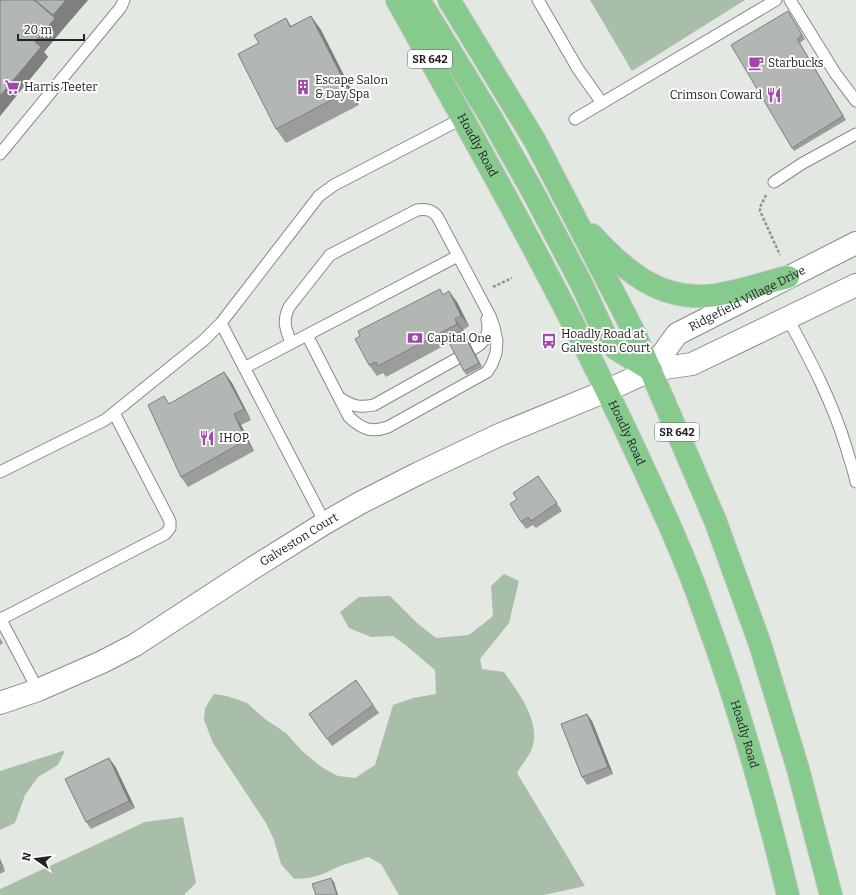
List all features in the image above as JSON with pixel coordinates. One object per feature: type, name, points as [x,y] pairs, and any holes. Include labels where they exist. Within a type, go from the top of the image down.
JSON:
[{"type":"main road","name":"Hoadly Road","points":[[397,0],[463,118],[562,302],[663,511],[704,610],[742,725],[775,837],[788,895]]},
{"type":"main road","points":[[419,0],[490,116],[527,181],[582,285],[607,339],[616,349],[650,370]]},
{"type":"main road","name":"SR 642","points":[[449,0],[535,141],[634,332],[715,520],[760,644],[798,769],[831,895]]},
{"type":"main road","points":[[574,215],[618,262],[648,283],[670,292],[687,296],[715,295],[788,277]]},
{"type":"street","name":"Ridgefield Village Drive","points":[[650,370],[677,334],[856,243]]},
{"type":"street","name":"Ridgefield Village Drive","points":[[606,391],[650,370],[692,364],[856,285]]},
{"type":"street","name":"Galveston Court","points":[[0,703],[38,690],[102,662],[135,645],[253,568],[360,503],[498,435],[606,391]]},
{"type":"lane","points":[[0,154],[116,12],[124,0]]},
{"type":"lane","points":[[538,0],[578,69],[602,103]]},
{"type":"lane","points":[[575,119],[776,0]]},
{"type":"lane","points":[[790,0],[833,69],[856,101]]},
{"type":"lane","points":[[0,472],[105,420],[204,340],[221,323],[319,196],[334,185],[463,118]]},
{"type":"lane","points":[[774,182],[803,163],[856,134]]},
{"type":"lane","points":[[291,343],[285,327],[285,315],[289,307],[330,255],[417,210],[424,209],[432,211],[437,216],[490,316],[497,341],[496,353],[487,372],[388,427],[379,430],[369,430],[358,426],[349,417],[307,335]]},
{"type":"lane","points":[[244,368],[458,256]]},
{"type":"lane","points":[[473,349],[482,344],[488,331],[485,307]]},
{"type":"lane","points":[[788,319],[806,350],[827,394],[840,426],[856,482]]},
{"type":"lane","points":[[221,323],[326,523]]},
{"type":"lane","points":[[339,397],[354,406],[366,407],[374,405],[458,358]]},
{"type":"lane","points":[[38,690],[0,618],[165,534],[170,528],[170,521],[114,413]]},
{"type":"path","points":[[766,194],[760,207],[760,211],[780,255]]},
{"type":"path","points":[[489,289],[512,278]]},
{"type":"green space","points":[[590,0],[745,0],[632,71]]},
{"type":"green space","points":[[504,574],[519,581],[509,623],[480,659],[482,669],[504,672],[527,708],[534,728],[534,738],[531,751],[517,773],[585,886],[544,895],[399,895],[381,864],[368,857],[340,866],[323,874],[309,878],[294,879],[281,864],[274,840],[266,823],[213,743],[204,720],[205,708],[214,694],[227,696],[247,703],[265,719],[286,733],[302,751],[323,768],[338,776],[355,778],[375,765],[393,705],[413,698],[436,694],[435,670],[393,636],[371,637],[349,628],[340,612],[359,597],[390,596],[417,623],[436,638],[469,635],[493,616],[491,586]]},
{"type":"green space","points":[[65,751],[58,765],[38,777],[25,795],[15,823],[0,830],[0,771]]},
{"type":"green space","points":[[183,817],[196,883],[184,895],[0,895],[0,889],[145,822]]},
{"type":"building","name":"Harris Teeter","points":[[0,0],[34,0],[55,18],[35,42],[41,47],[0,96]]},
{"type":"building","points":[[35,0],[66,0],[53,15]]},
{"type":"building","points":[[788,11],[802,35],[797,39],[843,116],[792,148],[731,45]]},
{"type":"building","name":"Escape Salon & Day Spa","points":[[311,16],[349,91],[276,129],[238,54],[259,43],[254,35],[286,18],[290,27]]},
{"type":"building","name":"Capital One","points":[[440,289],[443,295],[449,291],[461,316],[455,319],[457,324],[378,366],[376,362],[369,365],[355,339],[360,336],[358,331]]},
{"type":"building","points":[[462,331],[479,363],[464,371],[447,339]]},
{"type":"building","name":"IHOP","points":[[224,372],[244,409],[234,414],[246,440],[181,477],[148,405],[164,396],[169,404]]},
{"type":"building","points":[[538,476],[557,503],[531,521],[528,517],[521,522],[510,504],[517,499],[513,493]]},
{"type":"building","points":[[356,680],[373,705],[327,739],[309,714]]},
{"type":"building","points":[[587,714],[608,767],[582,777],[561,724]]},
{"type":"building","points":[[109,758],[129,801],[86,822],[65,779]]},
{"type":"building","points":[[0,861],[3,867],[0,869]]},
{"type":"building","points":[[331,878],[337,895],[316,895],[312,884]]},
{"type":"place","name":"Starbucks","points":[[756,63]]},
{"type":"place","name":"Harris Teeter","points":[[12,87]]},
{"type":"place","name":"Escape Salon & Day Spa","points":[[303,87]]},
{"type":"place","name":"Crimson Coward","points":[[774,95]]},
{"type":"place","name":"Capital One","points":[[415,338]]},
{"type":"place","name":"Hoadly Road at Galveston Court","points":[[549,341]]},
{"type":"place","name":"IHOP","points":[[207,438]]}]
